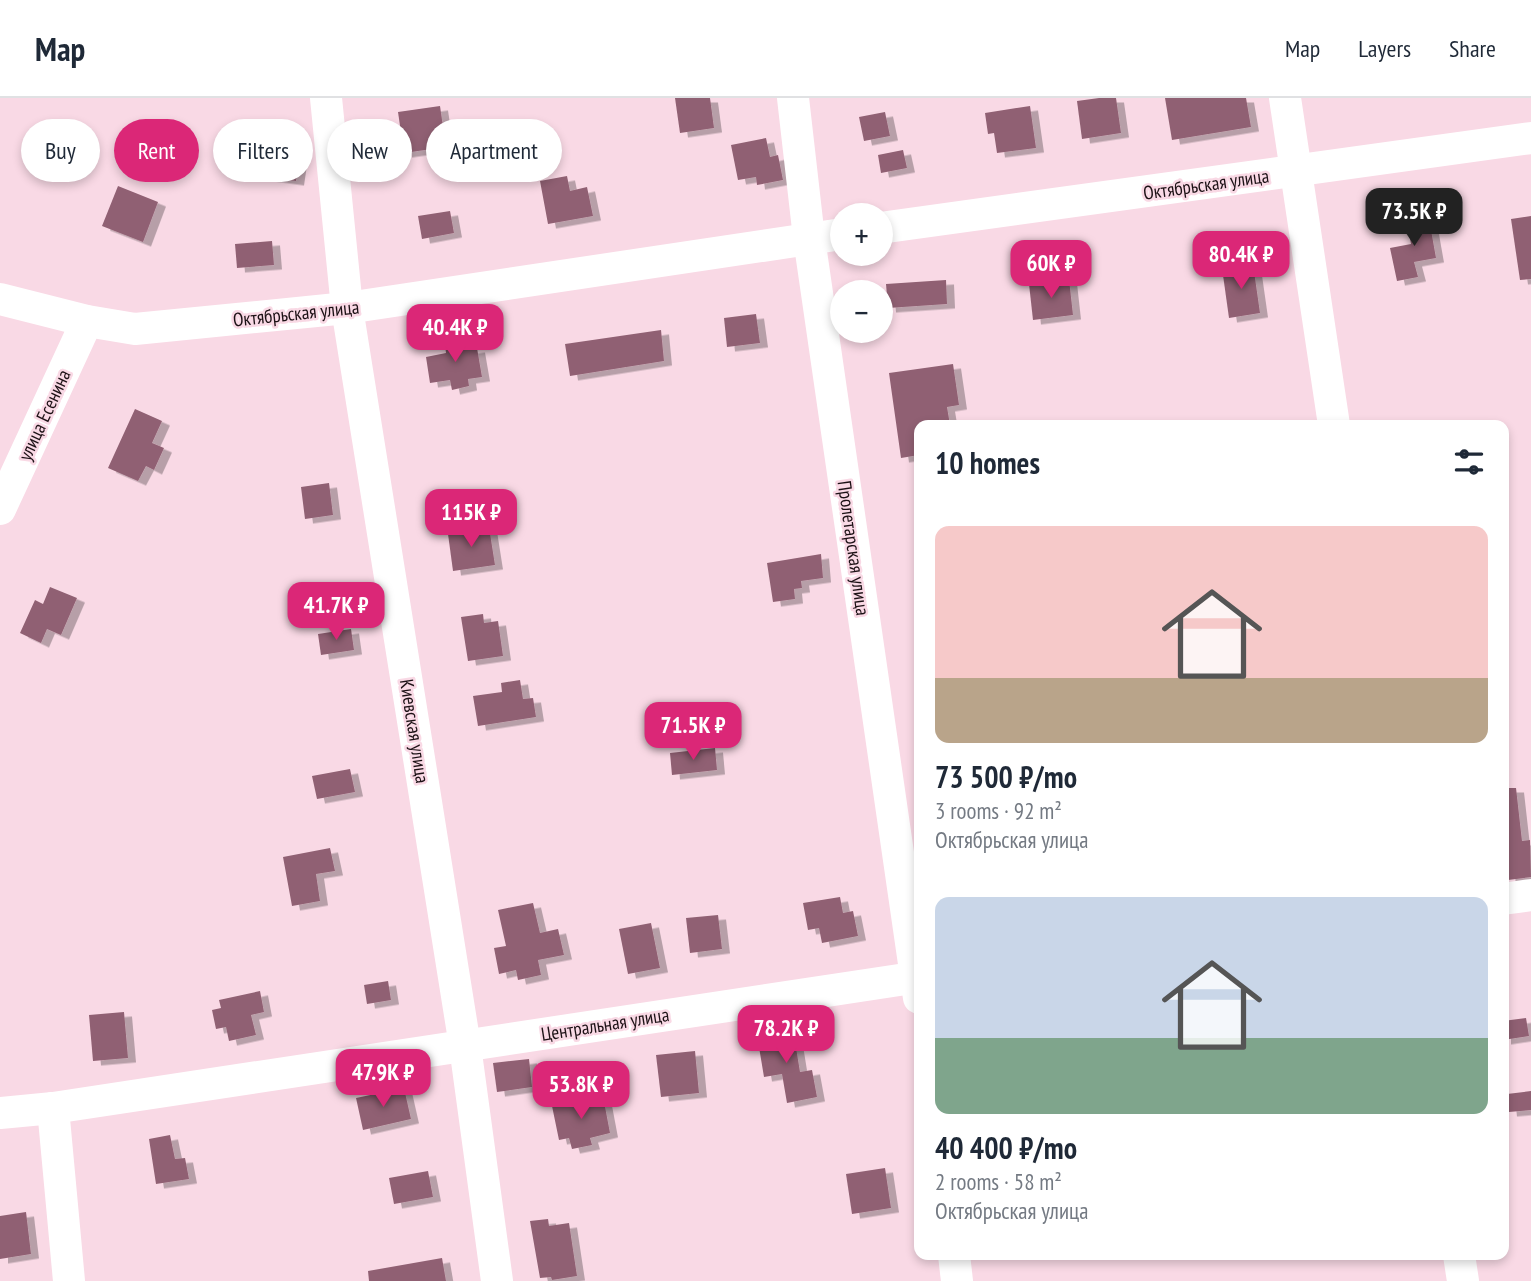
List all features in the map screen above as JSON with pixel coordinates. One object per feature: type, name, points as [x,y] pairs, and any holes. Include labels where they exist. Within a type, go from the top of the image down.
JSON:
[{"type":"street","name":"Киевская улица","points":[[326,98],[347,308],[465,1046],[497,1281]]},
{"type":"street","name":"Пролетарская улица","points":[[793,98],[809,238],[914,957]]},
{"type":"street","points":[[1285,98],[1333,420]]},
{"type":"street","name":"Октябрьская улица","points":[[893,226],[1531,138]]},
{"type":"street","name":"Октябрьская улица","points":[[0,299],[87,321],[135,329],[347,308],[830,235]]},
{"type":"street","name":"улица Есенина","points":[[0,509],[87,321]]},
{"type":"street","points":[[1509,898],[1531,895]]},
{"type":"street","name":"Центральная улица","points":[[0,1113],[53,1108],[465,1046],[914,985]]},
{"type":"street","points":[[53,1108],[69,1281]]},
{"type":"street","points":[[955,1260],[957,1281]]},
{"type":"street","points":[[1460,1260],[1463,1281]]},
{"type":"building","points":[[675,98],[710,98],[714,128],[680,133]]},
{"type":"building","points":[[1116,98],[1121,133],[1082,139],[1077,101]]},
{"type":"building","points":[[1165,98],[1246,98],[1251,127],[1172,140]]},
{"type":"building","points":[[440,106],[442,119],[426,119],[426,150],[412,152],[412,119],[399,119],[398,112]]},
{"type":"building","points":[[1030,106],[1036,148],[997,153],[994,133],[988,134],[985,113]]},
{"type":"building","points":[[885,112],[890,136],[864,141],[859,117]]},
{"type":"building","points":[[766,138],[770,157],[778,155],[783,180],[757,185],[756,177],[738,180],[731,145]]},
{"type":"building","points":[[903,150],[907,168],[881,173],[878,155]]},
{"type":"building","points":[[567,176],[570,191],[587,187],[593,216],[548,224],[540,182],[562,182],[562,177]]},
{"type":"building","points":[[118,186],[158,202],[143,242],[102,226]]},
{"type":"building","points":[[450,211],[454,233],[422,239],[418,216]]},
{"type":"building","points":[[1428,213],[1436,258],[1414,262],[1418,277],[1397,281],[1390,248],[1411,244],[1406,217]]},
{"type":"building","points":[[1531,216],[1531,279],[1520,280],[1511,219]]},
{"type":"building","points":[[272,241],[274,265],[237,268],[235,244]]},
{"type":"building","points":[[1253,264],[1260,313],[1229,318],[1222,268]]},
{"type":"building","points":[[1069,279],[1073,315],[1033,320],[1029,284]]},
{"type":"building","points":[[946,280],[947,304],[893,308],[893,284]]},
{"type":"building","points":[[756,314],[760,343],[727,347],[724,318]]},
{"type":"building","points":[[661,330],[664,361],[570,376],[565,344]]},
{"type":"building","points":[[460,334],[463,350],[477,348],[482,377],[468,379],[469,386],[452,390],[450,380],[430,383],[426,357],[446,353],[444,337]]},
{"type":"building","points":[[953,364],[959,405],[947,407],[949,420],[914,420],[914,456],[901,458],[889,373]]},
{"type":"building","points":[[135,409],[162,421],[152,443],[164,448],[154,470],[146,466],[138,481],[108,468]]},
{"type":"building","points":[[329,483],[333,515],[305,519],[301,487]]},
{"type":"building","points":[[489,527],[495,565],[453,571],[448,534]]},
{"type":"building","points":[[821,554],[823,578],[801,581],[802,588],[794,589],[795,599],[773,602],[767,563]]},
{"type":"building","points":[[50,587],[77,598],[61,635],[47,629],[41,643],[20,633],[35,600],[43,604]]},
{"type":"building","points":[[483,614],[484,623],[498,621],[503,656],[468,661],[461,617]]},
{"type":"building","points":[[351,629],[354,650],[321,655],[318,634]]},
{"type":"building","points":[[520,680],[523,699],[533,698],[536,717],[478,726],[473,696],[502,692],[501,683]]},
{"type":"building","points":[[715,748],[717,770],[672,775],[670,753]]},
{"type":"building","points":[[350,769],[355,792],[317,799],[312,776]]},
{"type":"building","points":[[1509,788],[1516,788],[1522,841],[1530,840],[1531,877],[1509,880]]},
{"type":"building","points":[[330,848],[335,871],[316,874],[320,901],[292,906],[283,857]]},
{"type":"building","points":[[840,897],[843,913],[853,911],[858,936],[822,943],[819,928],[808,930],[803,903]]},
{"type":"building","points":[[533,903],[540,933],[558,929],[564,955],[538,960],[541,975],[518,980],[516,970],[499,974],[494,948],[506,946],[498,910]]},
{"type":"building","points":[[718,915],[722,949],[690,953],[686,918]]},
{"type":"building","points":[[651,923],[660,968],[628,974],[619,929]]},
{"type":"building","points":[[388,981],[391,1000],[367,1004],[364,985]]},
{"type":"building","points":[[260,991],[264,1012],[251,1015],[256,1035],[229,1041],[226,1027],[216,1029],[212,1010],[221,1008],[219,1000]]},
{"type":"building","points":[[124,1012],[128,1058],[93,1061],[89,1015]]},
{"type":"building","points":[[1526,1018],[1529,1036],[1509,1039],[1509,1020]]},
{"type":"building","points":[[793,1029],[800,1072],[812,1070],[817,1097],[787,1103],[782,1074],[764,1077],[757,1035]]},
{"type":"building","points":[[695,1051],[699,1093],[661,1097],[656,1055]]},
{"type":"building","points":[[529,1059],[532,1087],[497,1092],[493,1063]]},
{"type":"building","points":[[404,1088],[411,1119],[363,1130],[356,1098]]},
{"type":"building","points":[[1531,1091],[1531,1110],[1509,1112],[1509,1094]]},
{"type":"building","points":[[603,1096],[610,1133],[590,1138],[592,1145],[572,1149],[569,1138],[559,1140],[552,1106]]},
{"type":"building","points":[[170,1135],[175,1159],[185,1158],[189,1179],[156,1184],[149,1139]]},
{"type":"building","points":[[885,1168],[891,1208],[852,1214],[846,1174]]},
{"type":"building","points":[[428,1171],[433,1197],[394,1204],[389,1178]]},
{"type":"building","points":[[26,1212],[31,1254],[0,1259],[0,1216]]},
{"type":"building","points":[[548,1219],[549,1226],[569,1223],[577,1276],[552,1280],[551,1277],[540,1278],[530,1221]]},
{"type":"building","points":[[442,1258],[446,1281],[369,1281],[368,1271]]}]
